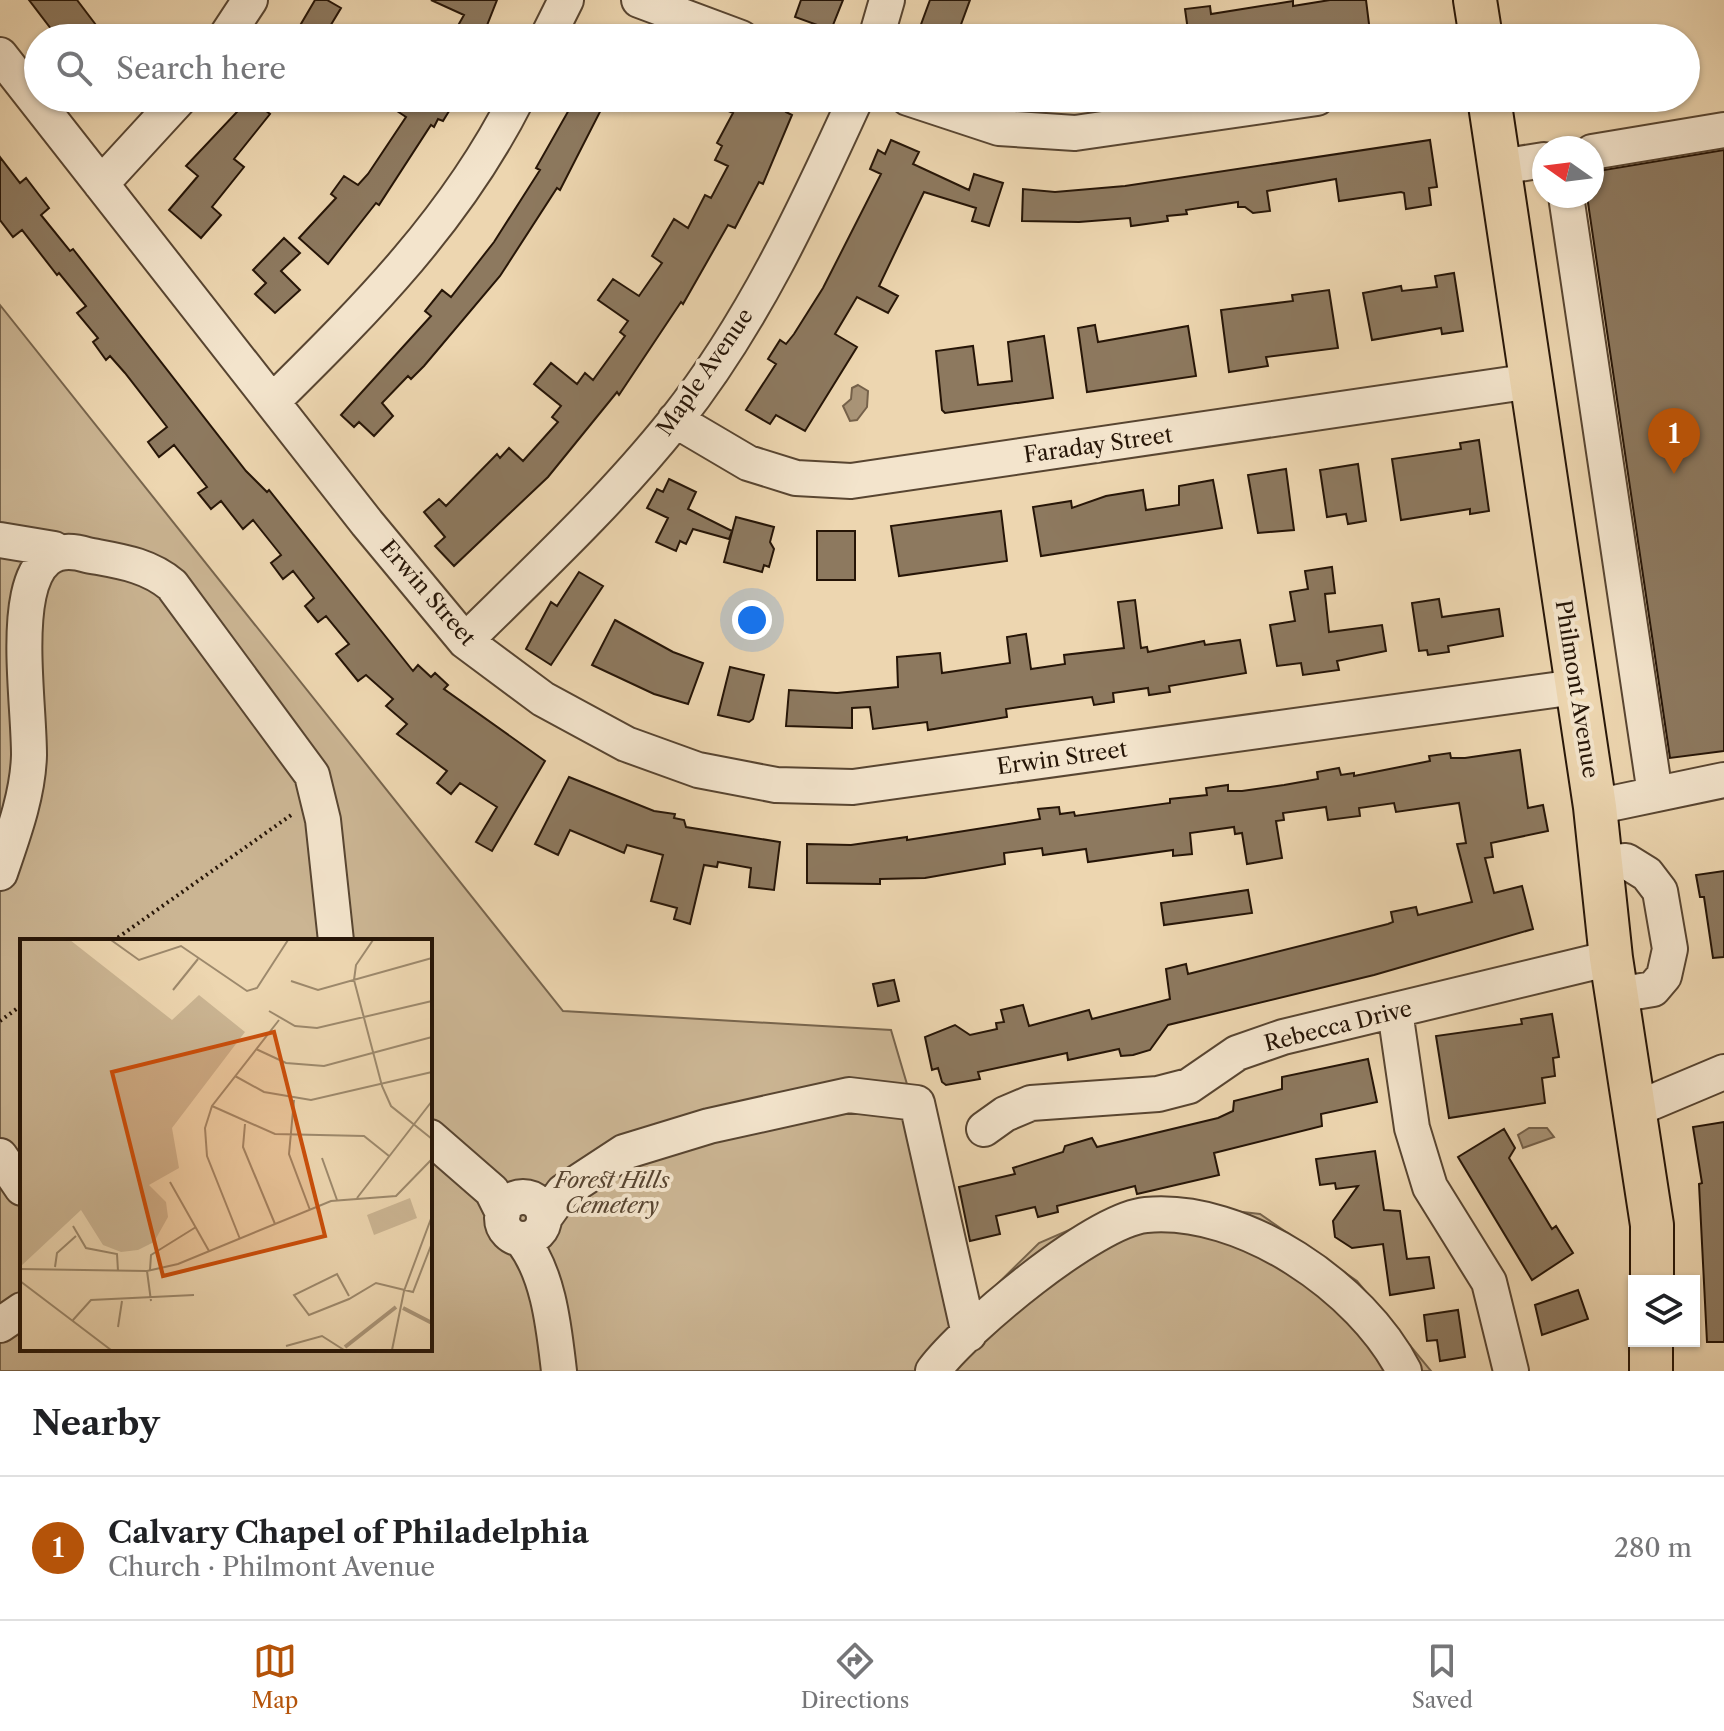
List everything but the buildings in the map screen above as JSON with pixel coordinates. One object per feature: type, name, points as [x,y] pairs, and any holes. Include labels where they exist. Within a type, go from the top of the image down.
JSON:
[{"type":"main road","points":[[1475,0],[1479,24]]},
{"type":"main road","name":"Philmont Avenue","points":[[1491,112],[1595,807],[1614,977],[1652,1225],[1652,1275]]},
{"type":"main road","points":[[1651,1347],[1651,1371]]},
{"type":"street","points":[[234,24],[250,0]]},
{"type":"street","points":[[554,24],[566,0]]},
{"type":"street","points":[[639,0],[703,24]]},
{"type":"street","points":[[880,24],[887,0]]},
{"type":"street","name":"Erwin Street","points":[[0,55],[24,86]]},
{"type":"street","name":"Erwin Street","points":[[45,112],[367,523],[465,641],[543,699],[626,744],[698,770],[776,785],[853,787],[1576,687]]},
{"type":"street","points":[[101,184],[167,112]]},
{"type":"street","points":[[273,401],[378,298],[454,206],[509,112]]},
{"type":"street","name":"Maple Avenue","points":[[465,641],[568,540],[675,420],[775,267],[849,112]]},
{"type":"street","points":[[950,112],[999,128],[1075,133],[1220,112]]},
{"type":"street","points":[[1604,150],[1724,130]]},
{"type":"street","points":[[1500,167],[1532,162]]},
{"type":"street","points":[[1568,208],[1655,794]]},
{"type":"street","name":"Faraday Street","points":[[675,420],[748,463],[796,478],[851,481],[1532,381]]},
{"type":"street","points":[[0,540],[137,565],[158,573],[172,585],[312,775],[319,796],[336,939]]},
{"type":"street","points":[[0,873],[25,792],[29,757],[27,721],[2,605],[7,585],[17,567],[29,557],[54,549]]},
{"type":"street","points":[[1595,807],[1724,780]]},
{"type":"street","name":"Rebecca Drive","points":[[984,1129],[1005,1114],[1031,1103],[1158,1094],[1189,1086],[1237,1053],[1283,1037],[1395,1011],[1614,977],[1653,989],[1664,976],[1670,949],[1660,891],[1647,874],[1626,861],[1602,863]]},
{"type":"street","points":[[1395,1011],[1412,1128],[1430,1187],[1489,1282],[1511,1371]]},
{"type":"street","points":[[1636,1109],[1724,1072]]},
{"type":"street","points":[[526,1210],[624,1152],[709,1126],[849,1095],[917,1103],[969,1334]]},
{"type":"street","points":[[432,1139],[526,1210],[555,1334],[559,1371]]},
{"type":"street","points":[[0,1156],[20,1185]]},
{"type":"street","points":[[933,1371],[969,1334],[1047,1268],[1102,1231],[1145,1215],[1197,1219],[1247,1233],[1304,1264],[1348,1296],[1393,1349],[1404,1371]]},
{"type":"street","points":[[0,1325],[20,1311]]},
{"type":"path","points":[[116,939],[319,796]]},
{"type":"path","points":[[0,1021],[20,1006]]},
{"type":"green space","name":"Forest Hills Cemetery","points":[[0,305],[563,1011],[891,1030],[973,1308],[1039,1243],[1138,1200],[1260,1214],[1357,1281],[1431,1371],[0,1371]]},
{"type":"shaded area","points":[[858,385],[868,391],[867,407],[857,420],[850,421],[843,406],[851,399],[852,388]]},
{"type":"shaded area","points":[[1529,1128],[1547,1128],[1554,1137],[1523,1148],[1518,1135]]},
{"type":"place","name":"Calvary Chapel of Philadelphia","points":[[1674,474]]}]
